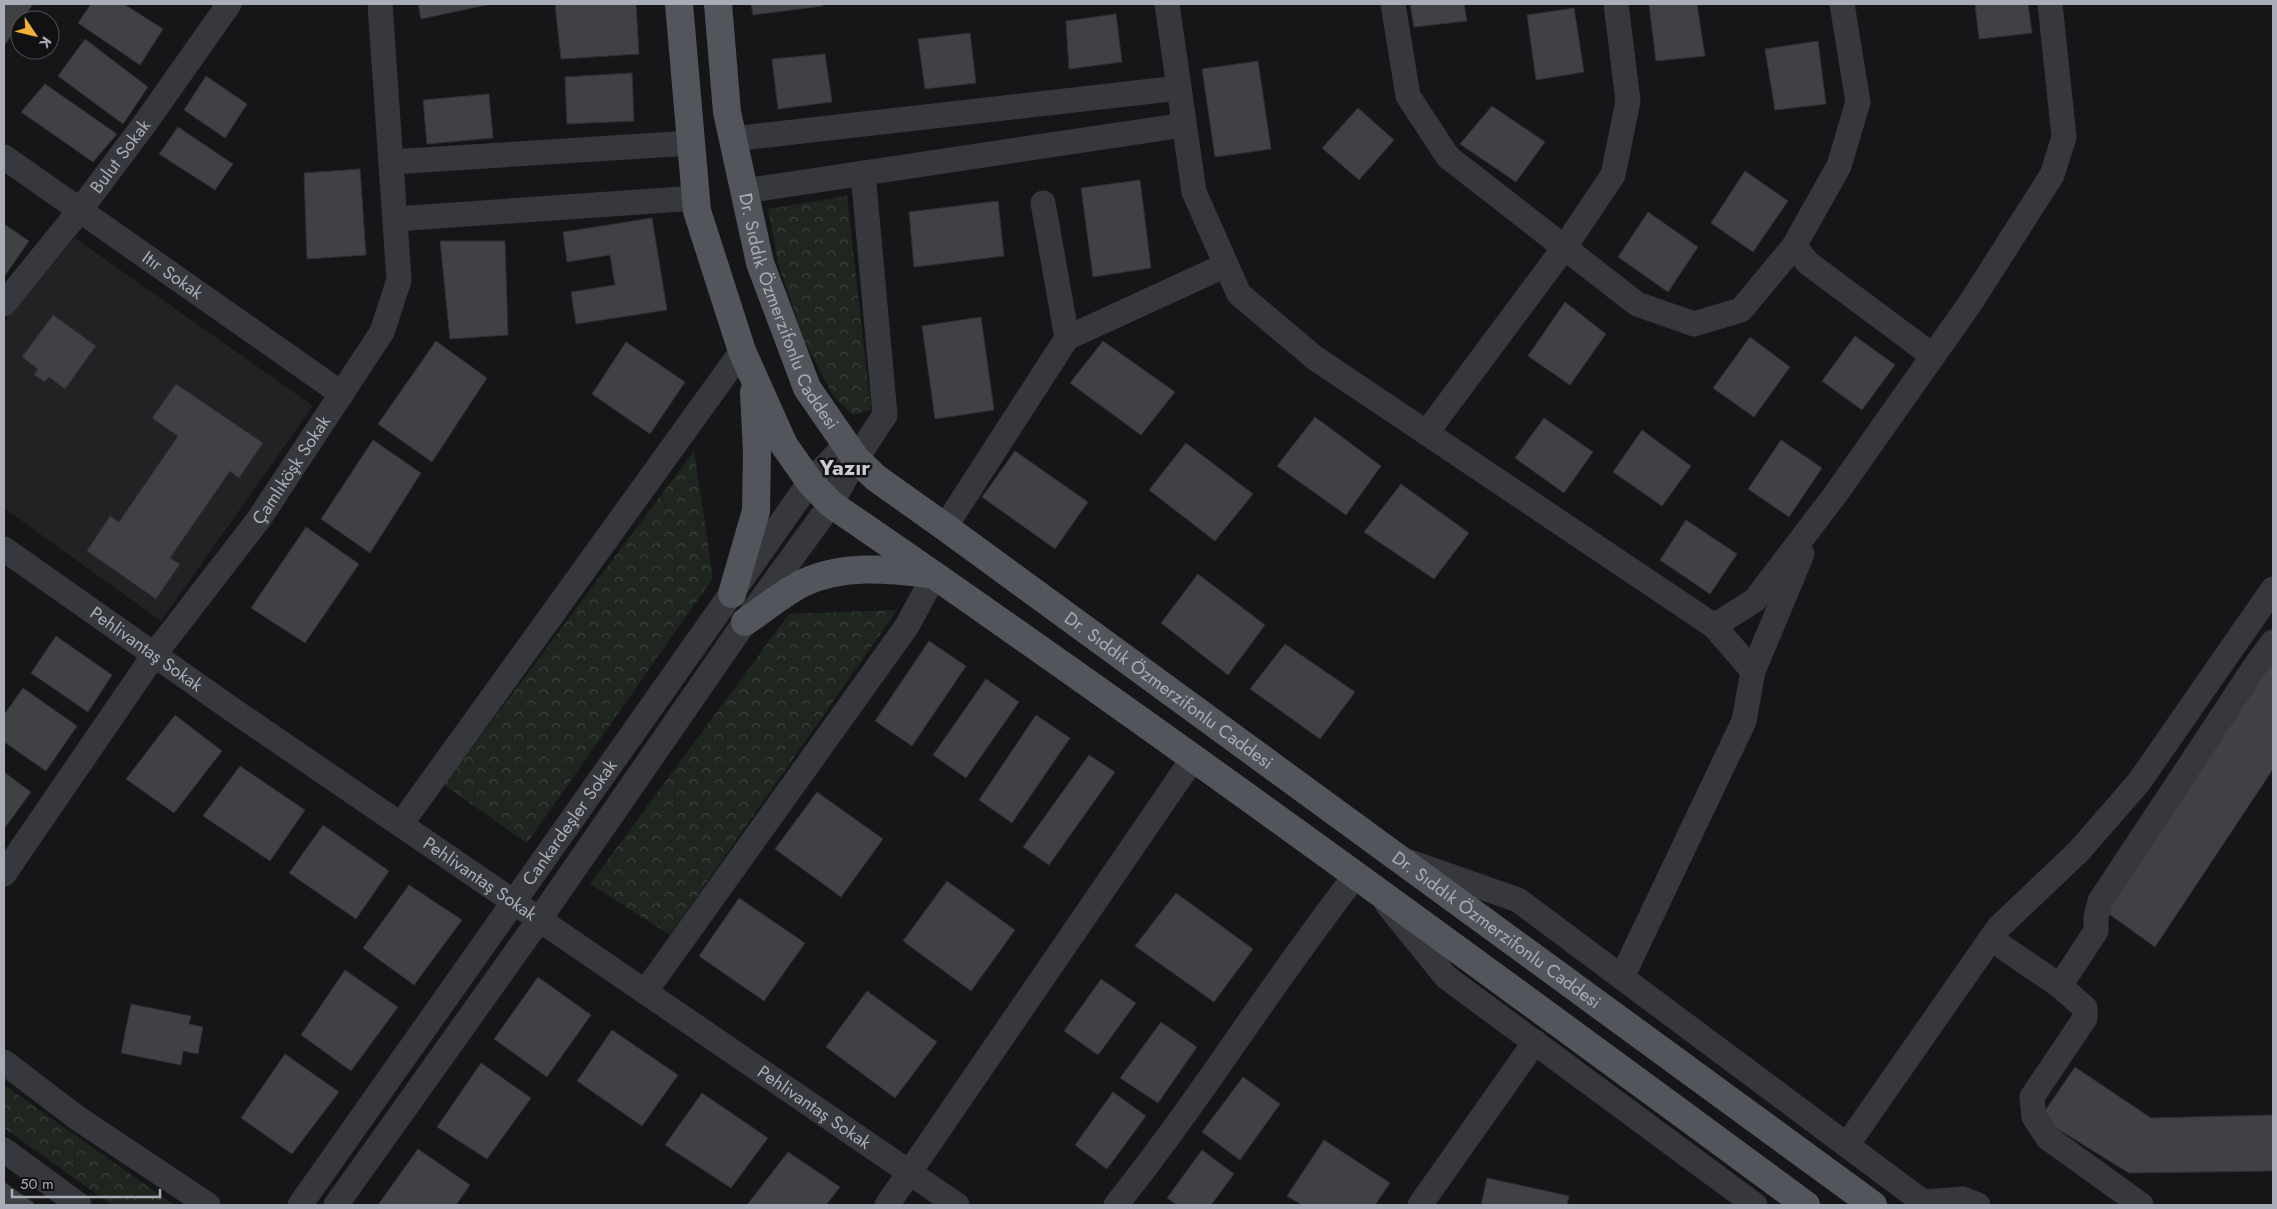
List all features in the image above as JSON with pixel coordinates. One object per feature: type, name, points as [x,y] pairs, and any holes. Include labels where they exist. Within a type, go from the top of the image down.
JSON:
[{"type":"main road","points":[[679,4],[697,211],[742,351],[784,445],[810,482],[831,504],[935,574],[1194,757],[1806,1205]]},
{"type":"main road","name":"Dr. Sıddık Özmerzifonlu Caddesi","points":[[718,4],[727,112],[760,264],[807,388],[851,452],[876,478],[1873,1205]]},
{"type":"main road","points":[[732,594],[756,511],[757,452],[753,375]]},
{"type":"main road","points":[[745,622],[803,583],[843,570],[895,570],[935,574]]},
{"type":"street","name":"Bulut Sokak","points":[[4,304],[80,210],[146,122],[229,4]]},
{"type":"street","name":"Çamlıköşk Sokak","points":[[4,874],[154,655],[259,519],[382,332],[399,280],[380,4]]},
{"type":"street","points":[[1167,4],[1194,192],[1239,294],[1315,358],[1714,626],[1753,671]]},
{"type":"street","points":[[1393,4],[1408,96],[1448,157],[1638,304],[1694,324],[1741,310],[1794,246],[1839,166],[1858,102],[1842,4]]},
{"type":"street","points":[[1427,432],[1564,248],[1613,175],[1628,101],[1616,4]]},
{"type":"street","points":[[1714,626],[1756,600],[1835,495],[1970,302],[2052,176],[2064,137],[2050,4]]},
{"type":"street","points":[[733,139],[1179,88]]},
{"type":"street","points":[[744,191],[1184,125]]},
{"type":"street","points":[[391,162],[691,143]]},
{"type":"street","name":"Itır Sokak","points":[[4,157],[342,394]]},
{"type":"street","points":[[851,452],[885,414],[863,173]]},
{"type":"street","points":[[395,219],[696,198]]},
{"type":"street","points":[[1044,203],[1067,338]]},
{"type":"street","points":[[1794,246],[1808,262],[1933,356]]},
{"type":"street","points":[[945,527],[1067,338],[1226,265]]},
{"type":"street","points":[[401,824],[742,351]]},
{"type":"street","name":"Cankardeşler Sokak","points":[[301,1205],[810,482],[851,452]]},
{"type":"street","name":"Cankardeşler Sokak","points":[[336,1205],[539,920],[745,622],[831,504],[851,452]]},
{"type":"street","points":[[1622,977],[1744,721],[1753,671],[1798,562],[1835,495]]},
{"type":"street","name":"Pehlivantaş Sokak","points":[[4,549],[154,655],[957,1205]]},
{"type":"street","points":[[645,992],[907,626],[935,574]]},
{"type":"street","points":[[1847,1145],[2000,927],[2079,851],[2139,782],[2273,589]]},
{"type":"street","points":[[2060,986],[2096,931],[2096,918],[2100,901],[2273,642]]},
{"type":"street","points":[[887,1205],[1194,757]]},
{"type":"street","points":[[1394,856],[1518,900],[1926,1204],[1963,1199],[1978,1205]]},
{"type":"street","points":[[1116,1205],[1153,1158],[1308,936],[1365,882],[1446,977],[1755,1205]]},
{"type":"street","points":[[1991,939],[2060,986],[2085,1008],[2085,1018],[2032,1097],[2034,1117],[2048,1138],[2141,1205]]},
{"type":"street","points":[[1420,1205],[1534,1042]]},
{"type":"street","points":[[4,1062],[76,1117],[208,1205]]},
{"type":"street","points":[[4,1150],[79,1205]]},
{"type":"shaded area","points":[[75,238],[313,406],[161,621],[4,508],[4,322]]},
{"type":"green space","points":[[847,196],[871,410],[853,415],[833,396],[804,340],[778,263],[768,209]]},
{"type":"green space","points":[[694,451],[713,578],[527,843],[444,785]]},
{"type":"green space","points":[[897,610],[670,935],[590,884],[789,614]]},
{"type":"green space","points":[[4,1085],[174,1205],[112,1205],[4,1128]]},
{"type":"building","points":[[4,4],[33,4],[29,10],[10,10],[10,37],[4,46]]},
{"type":"building","points":[[91,4],[124,4],[163,29],[140,65],[78,23]]},
{"type":"building","points":[[418,4],[491,4],[421,19]]},
{"type":"building","points":[[555,4],[636,4],[639,54],[561,59]]},
{"type":"building","points":[[751,4],[822,4],[823,6],[753,15]]},
{"type":"building","points":[[1410,4],[1464,4],[1467,21],[1414,27]]},
{"type":"building","points":[[1649,4],[1697,4],[1705,56],[1656,61]]},
{"type":"building","points":[[1975,4],[2028,4],[2032,33],[1979,39]]},
{"type":"building","points":[[1574,8],[1584,72],[1536,80],[1527,15]]},
{"type":"building","points":[[1116,14],[1122,62],[1069,69],[1066,21]]},
{"type":"building","points":[[970,33],[976,83],[925,89],[918,39]]},
{"type":"building","points":[[85,39],[148,87],[123,124],[58,76]]},
{"type":"building","points":[[1818,41],[1826,104],[1775,110],[1765,49]]},
{"type":"building","points":[[825,54],[832,102],[778,109],[772,59]]},
{"type":"building","points":[[1258,61],[1271,149],[1215,157],[1202,69]]},
{"type":"building","points":[[632,73],[634,121],[567,124],[565,77]]},
{"type":"building","points":[[206,76],[247,104],[225,138],[184,110]]},
{"type":"building","points":[[45,84],[117,134],[93,162],[21,112]]},
{"type":"building","points":[[489,94],[493,138],[427,144],[423,100]]},
{"type":"building","points":[[1492,106],[1545,142],[1516,182],[1460,144]]},
{"type":"building","points":[[1358,108],[1394,140],[1359,180],[1322,148]]},
{"type":"building","points":[[178,127],[233,164],[215,190],[159,154]]},
{"type":"building","points":[[360,169],[366,255],[307,259],[304,173]]},
{"type":"building","points":[[1745,171],[1788,201],[1753,252],[1711,223]]},
{"type":"building","points":[[1140,180],[1151,268],[1093,277],[1081,188]]},
{"type":"building","points":[[998,201],[1004,256],[914,267],[909,212]]},
{"type":"building","points":[[1648,212],[1698,247],[1668,292],[1618,257]]},
{"type":"building","points":[[652,218],[667,310],[576,324],[571,292],[615,285],[610,255],[567,262],[563,232]]},
{"type":"building","points":[[4,224],[29,241],[4,277]]},
{"type":"building","points":[[440,241],[505,241],[508,335],[450,339]]},
{"type":"building","points":[[1565,302],[1606,334],[1570,385],[1528,356]]},
{"type":"building","points":[[53,315],[96,346],[65,389],[49,377],[45,382],[34,375],[38,369],[22,357]]},
{"type":"building","points":[[981,317],[994,410],[935,419],[922,326]]},
{"type":"building","points":[[1855,336],[1895,365],[1862,410],[1822,381]]},
{"type":"building","points":[[1750,337],[1790,367],[1754,417],[1713,388]]},
{"type":"building","points":[[436,341],[487,378],[432,462],[378,424]]},
{"type":"building","points":[[1103,341],[1175,392],[1141,435],[1070,383]]},
{"type":"building","points":[[626,342],[685,382],[650,434],[592,394]]},
{"type":"building","points":[[176,384],[263,443],[239,478],[230,471],[170,558],[180,564],[156,599],[87,551],[110,516],[119,522],[178,436],[152,418]]},
{"type":"building","points":[[1315,417],[1381,466],[1346,515],[1277,466]]},
{"type":"building","points":[[1544,418],[1593,452],[1564,493],[1515,458]]},
{"type":"building","points":[[1642,430],[1691,466],[1662,506],[1613,472]]},
{"type":"building","points":[[373,440],[421,473],[370,553],[321,519]]},
{"type":"building","points":[[1781,440],[1822,468],[1789,517],[1748,489]]},
{"type":"building","points":[[1186,443],[1253,494],[1215,541],[1149,490]]},
{"type":"building","points":[[1015,451],[1088,502],[1055,549],[982,497]]},
{"type":"building","points":[[1401,484],[1469,533],[1434,579],[1364,532]]},
{"type":"building","points":[[1686,520],[1737,554],[1710,594],[1660,560]]},
{"type":"building","points":[[306,527],[359,564],[305,643],[251,608]]},
{"type":"building","points":[[1198,574],[1265,625],[1228,675],[1161,623]]},
{"type":"building","points":[[56,636],[112,675],[88,712],[31,673]]},
{"type":"building","points":[[929,641],[966,666],[912,746],[875,721]]},
{"type":"building","points":[[1285,644],[1355,692],[1320,739],[1250,689]]},
{"type":"building","points":[[2273,655],[2273,769],[2155,947],[2102,909]]},
{"type":"building","points":[[986,679],[1019,702],[966,778],[933,755]]},
{"type":"building","points":[[23,688],[77,726],[46,771],[4,742],[4,715]]},
{"type":"building","points":[[175,715],[222,751],[174,813],[126,779]]},
{"type":"building","points":[[1036,715],[1070,738],[1012,823],[979,800]]},
{"type":"building","points":[[1089,755],[1115,772],[1049,865],[1023,847]]},
{"type":"building","points":[[240,766],[305,810],[270,861],[203,816]]},
{"type":"building","points":[[4,772],[31,792],[4,829]]},
{"type":"building","points":[[817,792],[883,839],[841,897],[775,849]]},
{"type":"building","points":[[323,825],[389,871],[356,919],[289,873]]},
{"type":"building","points":[[947,881],[1015,930],[971,991],[903,941]]},
{"type":"building","points":[[409,885],[462,920],[414,985],[363,948]]},
{"type":"building","points":[[1176,893],[1253,949],[1214,1002],[1135,946]]},
{"type":"building","points":[[739,898],[805,943],[764,1001],[699,956]]},
{"type":"building","points":[[345,970],[398,1007],[351,1071],[301,1035]]},
{"type":"building","points":[[538,977],[591,1015],[547,1077],[494,1039]]},
{"type":"building","points":[[1101,979],[1136,1003],[1098,1055],[1064,1031]]},
{"type":"building","points":[[867,991],[937,1042],[895,1098],[826,1047]]},
{"type":"building","points":[[131,1004],[191,1016],[189,1024],[203,1027],[198,1054],[183,1051],[181,1065],[121,1053]]},
{"type":"building","points":[[1161,1022],[1197,1047],[1158,1103],[1120,1078]]},
{"type":"building","points":[[612,1030],[678,1075],[642,1126],[577,1081]]},
{"type":"building","points":[[285,1054],[339,1092],[292,1154],[241,1118]]},
{"type":"building","points":[[481,1063],[531,1098],[487,1159],[437,1127]]},
{"type":"building","points":[[2075,1067],[2151,1118],[2273,1115],[2273,1171],[2129,1173],[2040,1118]]},
{"type":"building","points":[[1243,1077],[1280,1104],[1240,1160],[1202,1132]]},
{"type":"building","points":[[1113,1092],[1146,1116],[1107,1169],[1075,1145]]},
{"type":"building","points":[[702,1093],[768,1138],[731,1188],[665,1145]]},
{"type":"building","points":[[1324,1140],[1390,1183],[1375,1205],[1302,1205],[1287,1196]]},
{"type":"building","points":[[418,1149],[470,1185],[456,1205],[378,1205]]},
{"type":"building","points":[[1202,1150],[1234,1174],[1211,1205],[1177,1205],[1167,1198]]},
{"type":"building","points":[[788,1152],[840,1187],[826,1205],[747,1205]]},
{"type":"building","points":[[1487,1178],[1569,1196],[1567,1205],[1481,1205]]},
{"type":"building","points":[[4,1182],[34,1203],[32,1205],[4,1205]]},
{"type":"district","name":"Yazır","points":[[845,467]]}]
